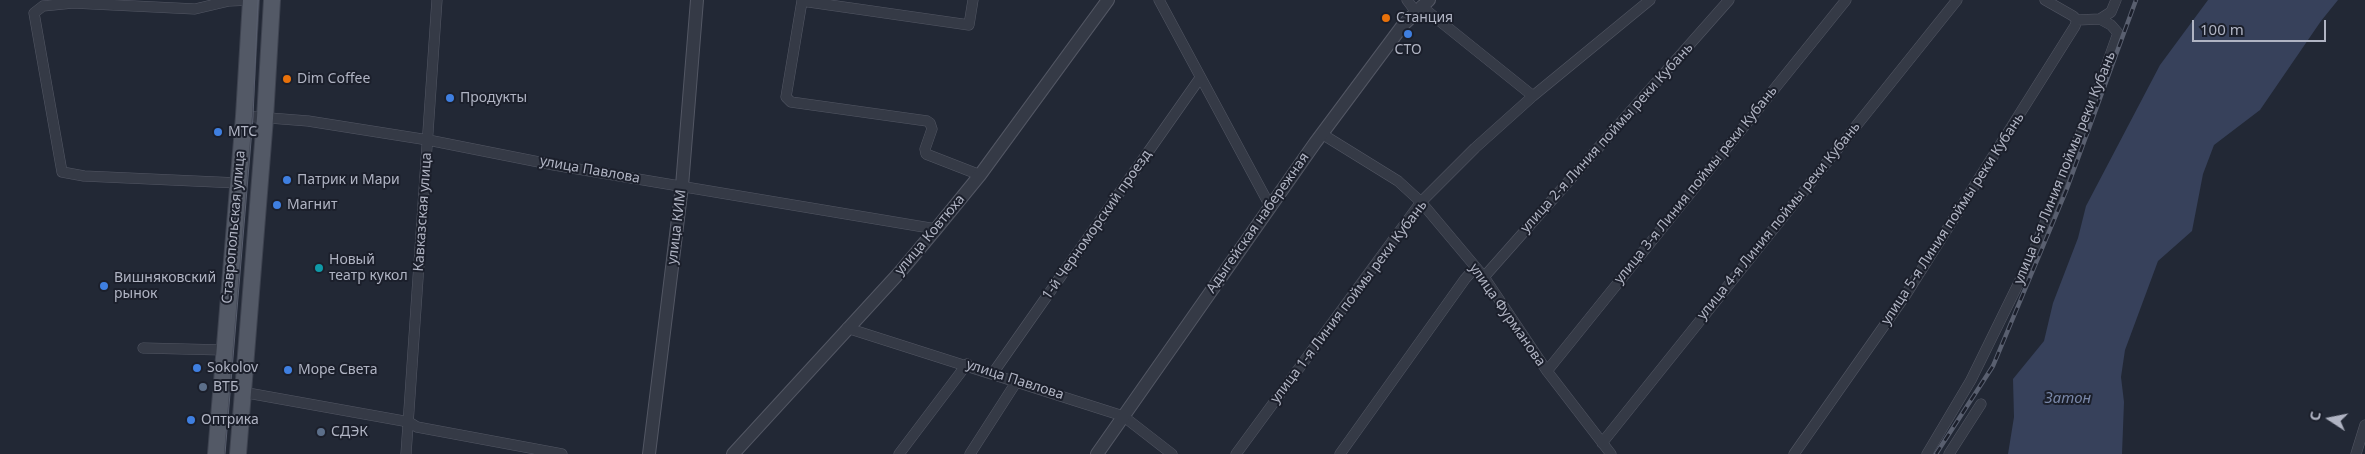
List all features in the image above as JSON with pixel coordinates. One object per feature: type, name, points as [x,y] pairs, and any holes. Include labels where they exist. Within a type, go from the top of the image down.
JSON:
[{"type":"main road","name":"Ставропольская улица","points":[[216,454],[244,116],[250,0]]},
{"type":"main road","name":"Ставропольская улица","points":[[238,454],[265,118],[272,0]]},
{"type":"street","points":[[34,0],[34,13],[62,172],[84,176],[238,183]]},
{"type":"street","points":[[34,13],[43,6],[73,3],[195,9],[228,1],[250,0]]},
{"type":"street","name":"Кавказская улица","points":[[406,454],[437,0]]},
{"type":"street","name":"улица КИМ","points":[[648,454],[682,186],[697,0]]},
{"type":"street","points":[[973,0],[969,25],[802,1],[786,97],[791,102],[926,121],[930,123],[932,129],[926,154],[980,176]]},
{"type":"street","name":"улица Ковтюха","points":[[734,454],[900,272],[980,176],[1108,0]]},
{"type":"street","points":[[1159,0],[1270,206]]},
{"type":"street","points":[[1407,0],[1422,6],[1533,96]]},
{"type":"street","name":"улица 1-я Линия поймы реки Кубань","points":[[1236,454],[1421,202],[1475,148],[1533,96],[1650,0]]},
{"type":"street","name":"улица 2-я Линия поймы реки Кубань","points":[[1484,277],[1729,0]]},
{"type":"street","name":"улица 3-я Линия поймы реки Кубань","points":[[1547,371],[1846,0]]},
{"type":"street","name":"улица 4-я Линия поймы реки Кубань","points":[[1602,443],[1957,0]]},
{"type":"street","points":[[2045,0],[2077,20],[2100,19],[2111,12],[2116,0]]},
{"type":"street","name":"Адыгейская набережная","points":[[1097,454],[1322,134],[1403,25],[1422,6]]},
{"type":"street","name":"улица 6-я Линия поймы реки Кубань","points":[[1928,454],[1971,380],[2031,258],[2090,112],[2118,33],[2111,25],[2100,19]]},
{"type":"street","name":"улица 5-я Линия поймы реки Кубань","points":[[1794,454],[1905,296],[2077,20]]},
{"type":"street","name":"1-й Черноморский проезд","points":[[993,373],[1200,78]]},
{"type":"street","name":"улица Павлова","points":[[244,116],[308,121],[428,140],[554,165],[936,229]]},
{"type":"street","name":"улица Фурманова","points":[[1322,134],[1398,182],[1421,202],[1484,277],[1547,371],[1611,454]]},
{"type":"street","points":[[1340,454],[1459,287],[1475,268]]},
{"type":"street","name":"улица Павлова","points":[[847,328],[966,364],[1123,416],[1172,454]]},
{"type":"street","points":[[143,348],[224,350]]},
{"type":"street","points":[[899,454],[966,364]]},
{"type":"street","points":[[970,454],[1017,381]]},
{"type":"street","points":[[242,392],[409,422],[417,428],[562,454]]},
{"type":"street","points":[[1949,454],[1981,404]]},
{"type":"street","points":[[2356,454],[2365,425]]},
{"type":"water","name":"Затон","points":[[2208,0],[2338,0],[2321,21],[2260,110],[2214,145],[2203,174],[2192,231],[2158,261],[2125,350],[2121,377],[2124,402],[2122,454],[2008,454],[2014,417],[2013,379],[2044,341],[2053,303],[2078,238],[2086,206],[2160,65]]},
{"type":"tram line","points":[[225,454],[253,117],[258,0]]},
{"type":"railway","points":[[1936,454],[1993,366],[2066,191],[2136,0]]},
{"type":"place","name":"Станция","points":[[1386,18]]},
{"type":"place","name":"СТО","points":[[1408,34]]},
{"type":"place","name":"Dim Coffee","points":[[287,79]]},
{"type":"place","name":"Продукты","points":[[450,98]]},
{"type":"place","name":"МТС","points":[[218,132]]},
{"type":"place","name":"Патрик и Мари","points":[[287,180]]},
{"type":"place","name":"Магнит","points":[[277,205]]},
{"type":"place","name":"Новый театр кукол","points":[[319,268]]},
{"type":"place","name":"Вишняковский рынок","points":[[104,286]]},
{"type":"place","name":"Sokolov","points":[[197,368]]},
{"type":"place","name":"Море Света","points":[[288,370]]},
{"type":"place","name":"ВТБ","points":[[203,387]]},
{"type":"place","name":"Оптрика","points":[[191,420]]},
{"type":"place","name":"СДЭК","points":[[321,432]]}]
